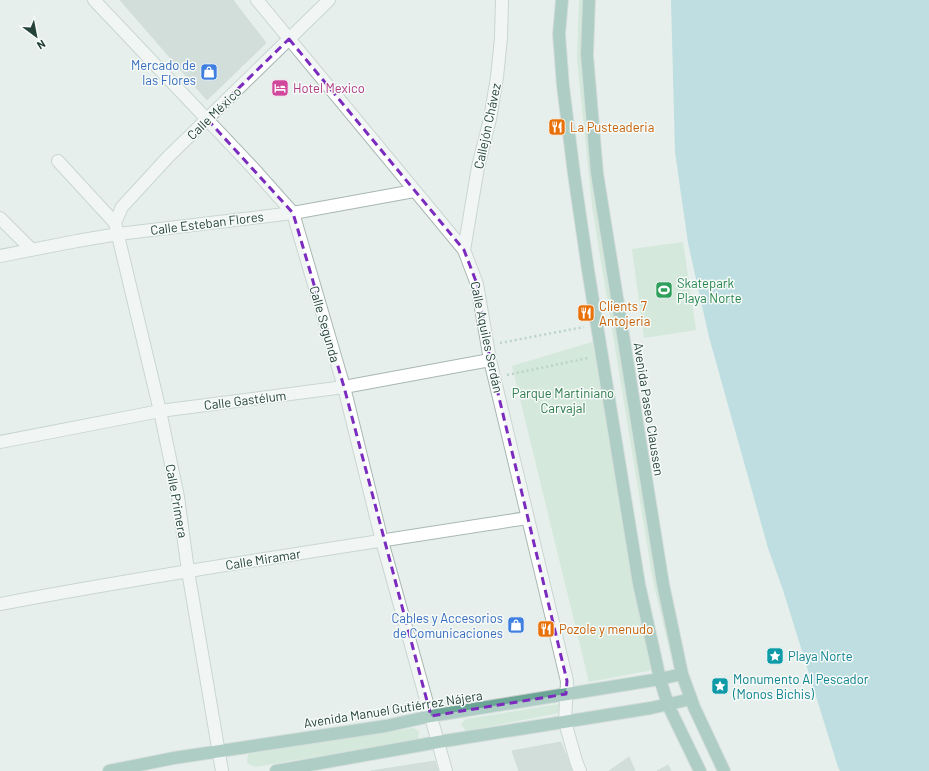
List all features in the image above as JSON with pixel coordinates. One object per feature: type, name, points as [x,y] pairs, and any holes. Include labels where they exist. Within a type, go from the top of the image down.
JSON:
[{"type":"main road","points":[[562,0],[559,34],[563,86],[574,174],[639,584],[660,679],[668,705],[700,771]]},
{"type":"main road","name":"Avenida Paseo Claussen","points":[[589,0],[587,62],[597,173],[663,584],[682,674],[691,699],[724,771]]},
{"type":"main road","name":"Avenida Manuel Gutiérrez Nájera","points":[[109,771],[174,758],[386,726],[431,716],[660,679],[682,674]]},
{"type":"main road","points":[[276,771],[438,742],[668,705],[691,699]]},
{"type":"street","name":"Calle Segunda","points":[[94,0],[253,168],[292,213],[344,387],[382,541],[446,771]]},
{"type":"street","name":"Calle Aquiles Serdán","points":[[257,0],[464,250],[477,284],[490,360],[567,681],[565,722]]},
{"type":"street","name":"Calle México","points":[[117,229],[122,208],[138,190],[329,0]]},
{"type":"street","name":"Callejón Chávez","points":[[464,250],[478,167],[490,119],[497,77],[501,38],[502,0]]},
{"type":"street","points":[[58,161],[117,229]]},
{"type":"street","name":"Calle Esteban Flores","points":[[0,256],[117,229],[292,213],[414,191]]},
{"type":"street","points":[[0,218],[31,249]]},
{"type":"street","name":"Calle Primera","points":[[117,229],[160,411],[178,497],[188,571],[222,771]]},
{"type":"street","name":"Calle Gastélum","points":[[0,442],[160,411],[344,387],[490,360]]},
{"type":"street","name":"Calle Miramar","points":[[0,604],[77,589],[527,518]]},
{"type":"street","points":[[565,722],[580,771]]},
{"type":"path","points":[[488,345],[597,324]]},
{"type":"path","points":[[494,377],[602,355]]},
{"type":"highlighted area","points":[[289,39],[464,250],[477,284],[490,360],[567,681],[566,694],[431,716],[344,387],[293,213],[207,119]]},
{"type":"green space","points":[[579,0],[587,0],[583,61],[677,669],[674,669],[653,581],[592,206],[577,59]]},
{"type":"green space","name":"Skatepark Playa Norte","points":[[683,242],[696,330],[644,338],[632,249]]},
{"type":"green space","name":"Parque Martiniano Carvajal","points":[[595,341],[653,670],[589,682],[512,366]]},
{"type":"green space","points":[[559,704],[559,713],[466,731],[461,724],[466,719]]},
{"type":"green space","points":[[413,728],[419,731],[418,739],[255,767],[247,763],[248,754]]},
{"type":"water","points":[[671,0],[929,0],[929,771],[840,771],[838,767],[783,590],[768,548],[709,337],[688,243],[675,152]]},
{"type":"building","name":"Mercado de las Flores","points":[[120,0],[233,0],[266,43],[207,100]]},
{"type":"building","points":[[561,742],[572,771],[519,771],[512,751]]},
{"type":"building","points":[[629,757],[635,771],[609,771]]},
{"type":"building","points":[[435,761],[438,771],[371,771]]},
{"type":"building","points":[[668,765],[671,771],[657,771]]},
{"type":"place","name":"Mercado de las Flores","points":[[209,72]]},
{"type":"place","name":"Hotel Mexico","points":[[280,88]]},
{"type":"place","name":"La Pusteaderia","points":[[557,127]]},
{"type":"place","name":"Skatepark Playa Norte","points":[[664,290]]},
{"type":"place","name":"Clients 7 Antojeria","points":[[586,313]]},
{"type":"place","name":"Cables y Accesorios de Comunicaciones","points":[[516,625]]},
{"type":"place","name":"Pozole y menudo","points":[[546,629]]},
{"type":"place","name":"Playa Norte","points":[[775,656]]},
{"type":"place","name":"Monumento Al Pescador (Monos Bichis)","points":[[720,686]]}]
